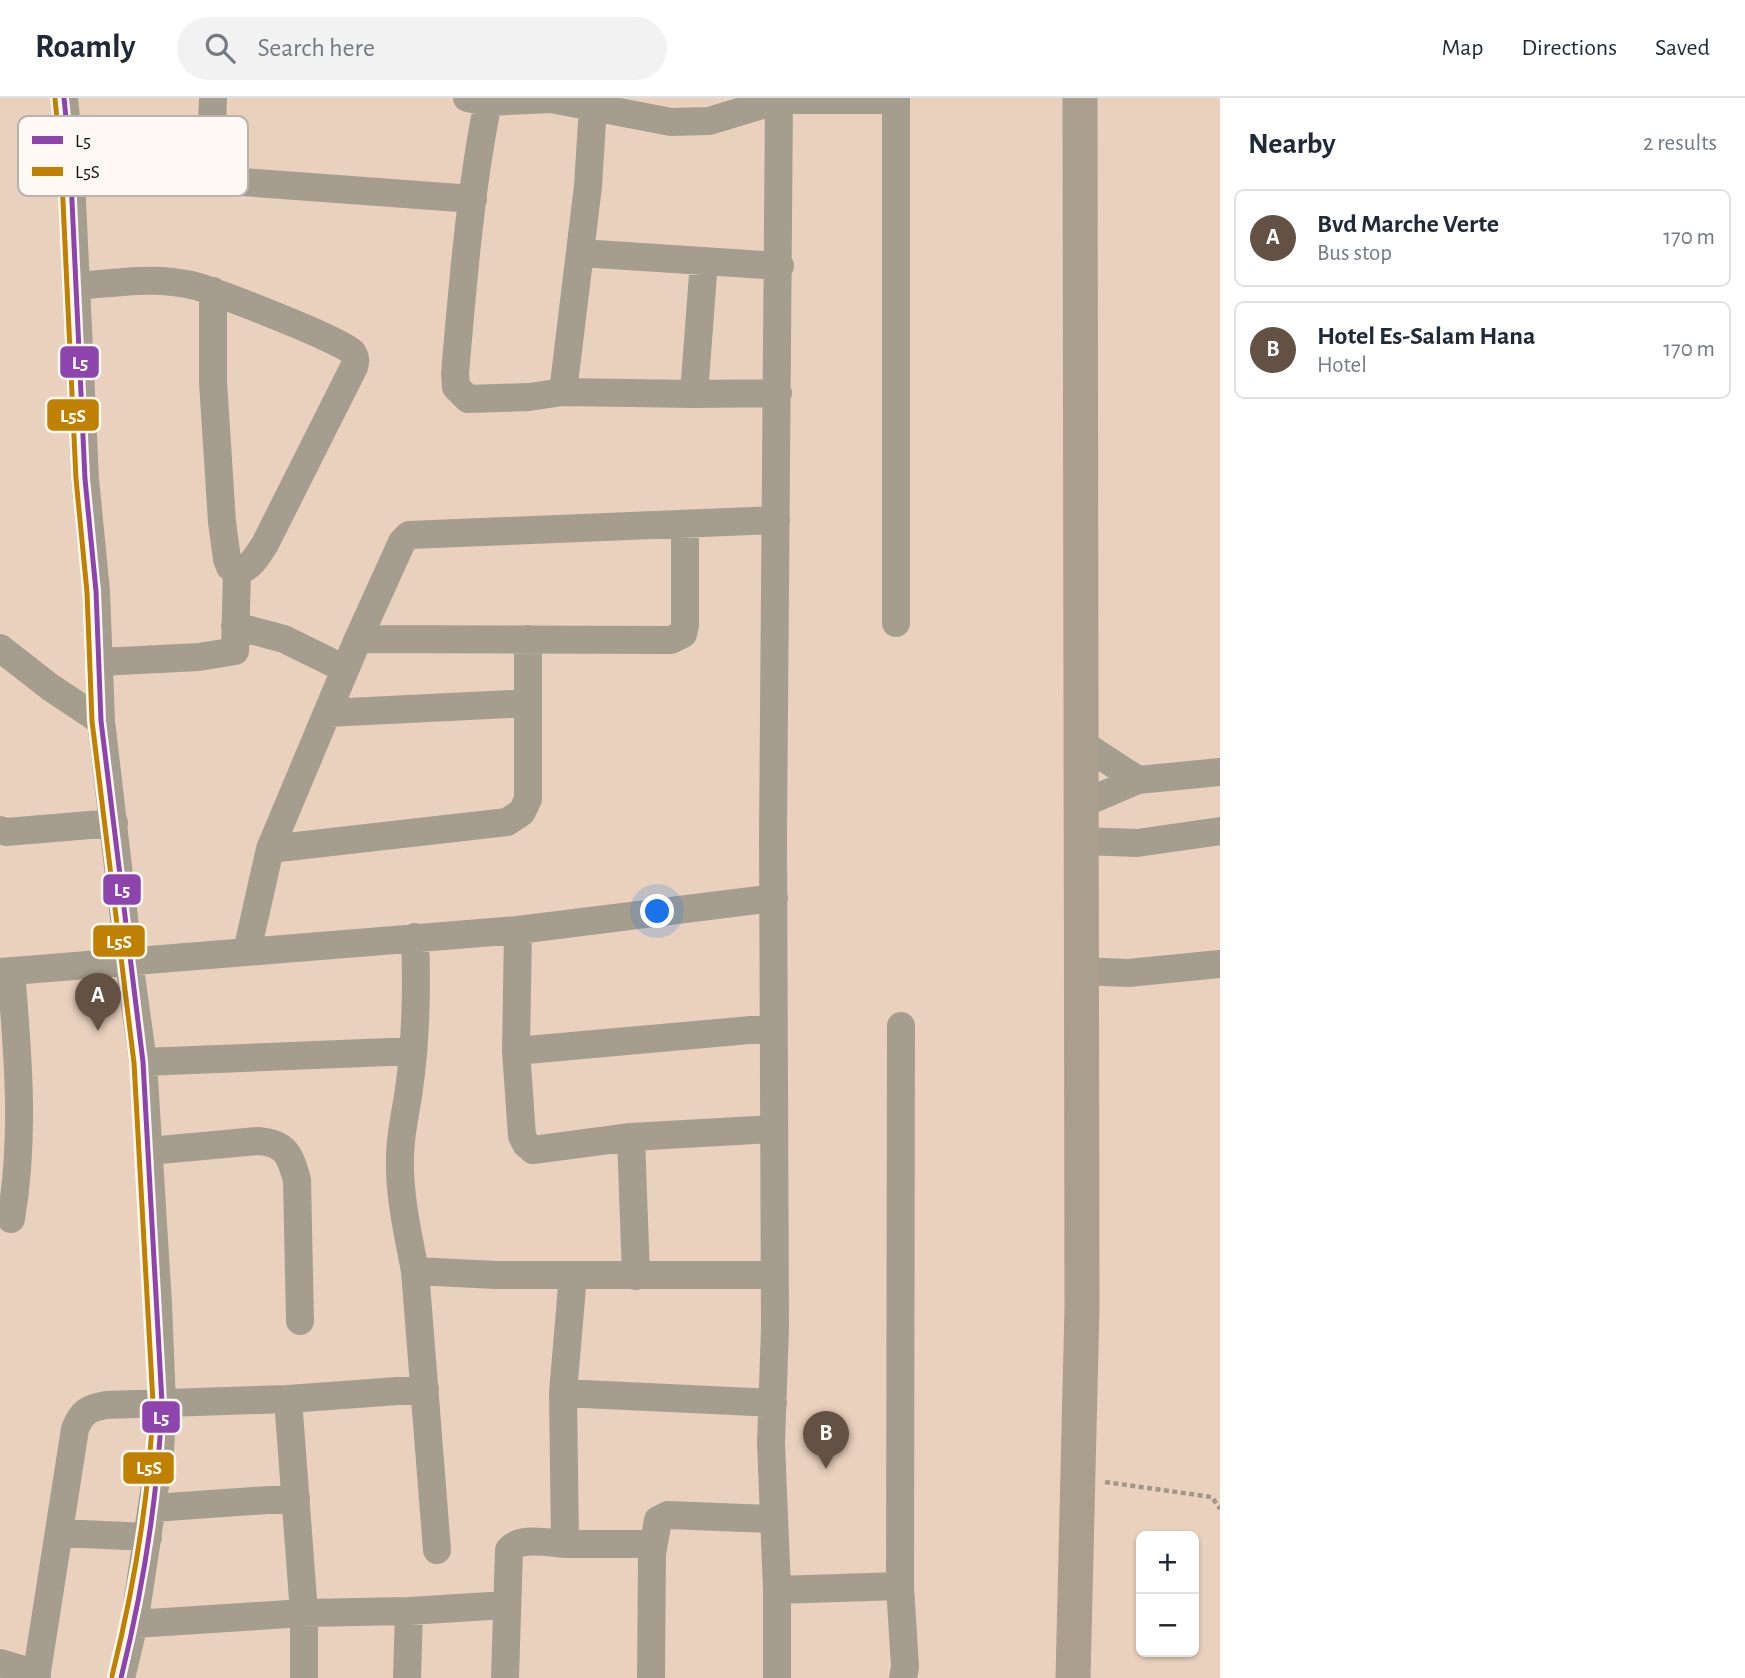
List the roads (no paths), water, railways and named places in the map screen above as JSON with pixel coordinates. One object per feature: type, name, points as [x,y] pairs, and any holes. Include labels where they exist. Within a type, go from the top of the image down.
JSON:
[{"type":"main road","points":[[1075,1675],[1082,1307],[1080,98]]},
{"type":"street","points":[[64,98],[66,116]]},
{"type":"street","points":[[212,116],[213,98]]},
{"type":"street","points":[[778,393],[563,392],[529,397],[468,399],[456,387],[454,373],[474,199],[478,100],[551,99],[671,122],[709,121],[779,99],[896,99],[896,623]]},
{"type":"street","points":[[777,1678],[777,1590],[773,1519],[773,1028],[779,99]]},
{"type":"street","points":[[563,392],[581,253],[593,106]]},
{"type":"street","points":[[248,182],[474,199]]},
{"type":"street","points":[[72,196],[85,479],[100,662],[101,721],[143,1062],[162,1403],[160,1453],[153,1508],[134,1624],[121,1678]]},
{"type":"street","points":[[581,253],[779,266]]},
{"type":"street","points":[[694,394],[704,261]]},
{"type":"street","points":[[76,286],[153,280],[195,285],[212,291],[348,349],[356,360],[265,544],[254,561],[244,570],[237,571],[230,567],[227,559],[222,522],[212,291]]},
{"type":"street","points":[[247,951],[270,849],[358,639],[402,542],[409,536],[776,520]]},
{"type":"street","points":[[358,639],[671,640],[683,634],[685,625],[685,525]]},
{"type":"street","points":[[100,662],[199,657],[235,650],[237,571]]},
{"type":"street","points":[[235,626],[284,639],[345,669]]},
{"type":"street","points":[[270,849],[507,821],[522,812],[528,799],[528,639]]},
{"type":"street","points":[[0,648],[50,687],[101,721]]},
{"type":"street","points":[[327,713],[528,703]]},
{"type":"street","points":[[1081,743],[1138,780]]},
{"type":"street","points":[[1082,804],[1138,780],[1220,772]]},
{"type":"street","points":[[2,832],[114,823]]},
{"type":"street","points":[[1083,841],[1137,843],[1220,831]]},
{"type":"street","points":[[11,1219],[17,1181],[20,1077],[6,972],[518,930],[774,898]]},
{"type":"street","points":[[518,930],[516,1051],[522,1136],[533,1150],[631,1138],[774,1129]]},
{"type":"street","points":[[415,937],[413,1051],[400,1160],[402,1196],[415,1271],[437,1550]]},
{"type":"street","points":[[1080,971],[1128,974],[1220,964]]},
{"type":"street","points":[[901,1026],[900,1586],[905,1667],[903,1678]]},
{"type":"street","points":[[516,1051],[773,1028]]},
{"type":"street","points":[[143,1062],[413,1051]]},
{"type":"street","points":[[631,1138],[636,1276]]},
{"type":"street","points":[[149,1151],[258,1141],[274,1142],[283,1149],[291,1159],[296,1180],[300,1321]]},
{"type":"street","points":[[415,1271],[496,1275],[774,1275]]},
{"type":"street","points":[[565,1544],[563,1393],[573,1275]]},
{"type":"street","points":[[0,1663],[37,1676],[75,1429],[89,1408],[106,1405],[288,1399],[425,1389]]},
{"type":"street","points":[[563,1393],[773,1403]]},
{"type":"street","points":[[288,1399],[304,1613],[304,1678]]},
{"type":"street","points":[[153,1508],[296,1497]]},
{"type":"street","points":[[651,1678],[652,1544],[658,1520],[668,1515],[773,1519]]},
{"type":"street","points":[[60,1533],[148,1537]]},
{"type":"street","points":[[505,1678],[509,1550],[513,1545],[652,1544]]},
{"type":"street","points":[[777,1590],[900,1586]]},
{"type":"street","points":[[134,1624],[304,1613],[409,1611],[506,1605]]},
{"type":"street","points":[[407,1678],[409,1611]]},
{"type":"place","name":"Bvd Marche Verte","points":[[98,1031]]},
{"type":"place","name":"Hotel Es-Salam Hana","points":[[826,1469]]}]
